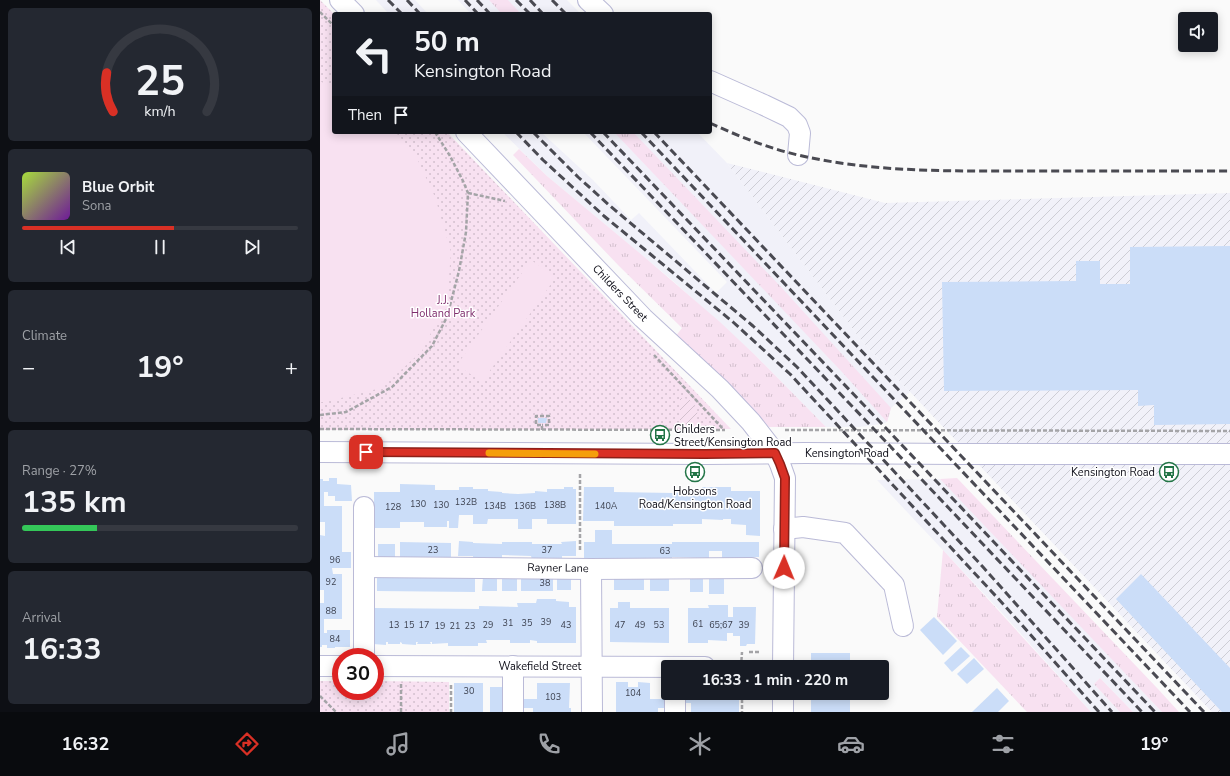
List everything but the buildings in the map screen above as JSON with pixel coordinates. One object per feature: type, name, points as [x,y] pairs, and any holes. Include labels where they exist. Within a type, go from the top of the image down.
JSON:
[{"type":"street","points":[[340,0],[352,12]]},
{"type":"street","points":[[588,0],[601,12]]},
{"type":"street","points":[[712,82],[764,104],[789,117],[797,125],[800,132],[798,155]]},
{"type":"street","name":"Childers Street","points":[[477,136],[642,316],[731,400],[758,429],[775,453],[785,478],[783,660]]},
{"type":"street","name":"Kensington Road","points":[[320,452],[1230,454]]},
{"type":"street","points":[[364,507],[364,648]]},
{"type":"street","points":[[784,529],[803,528],[845,533],[894,585],[903,626]]},
{"type":"street","name":"Rayner Lane","points":[[364,567],[752,568]]},
{"type":"street","points":[[586,568],[592,666],[592,712]]},
{"type":"street","points":[[320,666],[332,666]]},
{"type":"street","name":"Wakefield Street","points":[[384,666],[661,667]]},
{"type":"street","points":[[513,666],[513,712]]},
{"type":"street","points":[[675,700],[675,712]]},
{"type":"street","points":[[783,700],[783,712]]},
{"type":"path","points":[[320,12],[332,24]]},
{"type":"path","points":[[320,415],[346,412],[392,387],[432,346],[448,317],[459,271],[466,232],[468,193],[450,156],[436,134]]},
{"type":"path","points":[[536,416],[549,416],[549,425],[542,425],[536,425],[536,416]]},
{"type":"path","points":[[542,425],[542,430]]},
{"type":"path","points":[[320,429],[725,430]]},
{"type":"path","points":[[785,430],[1230,431]]},
{"type":"path","points":[[580,474],[586,568]]},
{"type":"path","points":[[741,660],[742,652]]},
{"type":"path","points":[[749,652],[761,652]]},
{"type":"path","points":[[401,666],[401,712]]},
{"type":"path","points":[[451,667],[451,712]]},
{"type":"path","points":[[320,696],[336,712]]},
{"type":"path","points":[[742,700],[742,712]]},
{"type":"shaded area","points":[[376,0],[415,0],[426,12],[387,12]]},
{"type":"shaded area","points":[[458,0],[567,0],[579,12],[469,12]]},
{"type":"shaded area","points":[[504,134],[543,134],[593,180],[631,220],[639,213],[716,293],[727,282],[585,134],[699,134],[727,163],[862,341],[910,392],[891,408],[887,422],[859,427],[826,427],[755,355],[673,281],[547,176]]},
{"type":"shaded area","points":[[727,163],[885,203],[1230,193],[1230,712],[1212,712],[862,341]]},
{"type":"shaded area","points":[[940,479],[980,519],[1162,712],[1133,712],[1100,678],[1094,684],[1120,712],[1091,712],[1003,614],[877,480]]},
{"type":"green space","name":"J.J. Holland Park","points":[[320,0],[332,12],[332,134],[449,134],[731,429],[320,430]]},
{"type":"green space","points":[[489,0],[508,0],[519,12],[500,12]]},
{"type":"green space","points":[[320,81],[332,88],[332,134],[397,134],[414,152],[435,197],[451,252],[447,301],[422,351],[381,388],[320,402]]},
{"type":"green space","points":[[616,134],[635,134],[781,287],[891,408],[887,422],[842,372]]},
{"type":"green space","points":[[519,149],[547,176],[720,322],[826,427],[769,427],[720,378],[675,337],[682,328],[619,266],[513,155]]},
{"type":"green space","points":[[531,260],[556,277],[482,382],[457,365]]},
{"type":"green space","points":[[680,398],[689,399],[696,408],[697,416],[695,424],[683,424],[680,421]]},
{"type":"green space","points":[[957,478],[1179,712],[1162,712],[940,479]]},
{"type":"green space","points":[[943,550],[1091,712],[1027,712],[937,617]]},
{"type":"green space","points":[[1100,678],[1133,712],[1120,712],[1094,684]]},
{"type":"green space","points":[[320,681],[332,681],[332,700],[384,700],[384,681],[449,682],[449,712],[320,712]]},
{"type":"railway","points":[[388,0],[400,12]]},
{"type":"railway","points":[[407,0],[418,12]]},
{"type":"railway","points":[[465,0],[476,12]]},
{"type":"railway","points":[[477,0],[488,12]]},
{"type":"railway","points":[[516,0],[528,12]]},
{"type":"railway","points":[[530,0],[541,12]]},
{"type":"railway","points":[[552,0],[564,12]]},
{"type":"railway","points":[[712,124],[753,141],[798,155],[827,161],[886,168],[974,171],[1230,171]]},
{"type":"railway","points":[[518,134],[543,160],[604,216],[733,322],[790,374],[1005,606],[1099,712]]},
{"type":"railway","points":[[535,134],[578,177],[609,205],[753,326],[797,367],[983,567],[1112,712]]},
{"type":"railway","points":[[592,134],[1142,712]]},
{"type":"railway","points":[[605,134],[1155,712]]},
{"type":"railway","points":[[643,134],[1190,712]]},
{"type":"railway","points":[[656,134],[1204,712]]},
{"type":"slow traffic","points":[[489,453],[595,454]]},
{"type":"place","name":"Childers Street/Kensington Road","points":[[660,435]]},
{"type":"place","name":"Hobsons Road/Kensington Road","points":[[695,472]]},
{"type":"place","name":"Kensington Road","points":[[1169,472]]},
{"type":"route","points":[[366,452],[775,453],[785,478],[784,568]]}]
